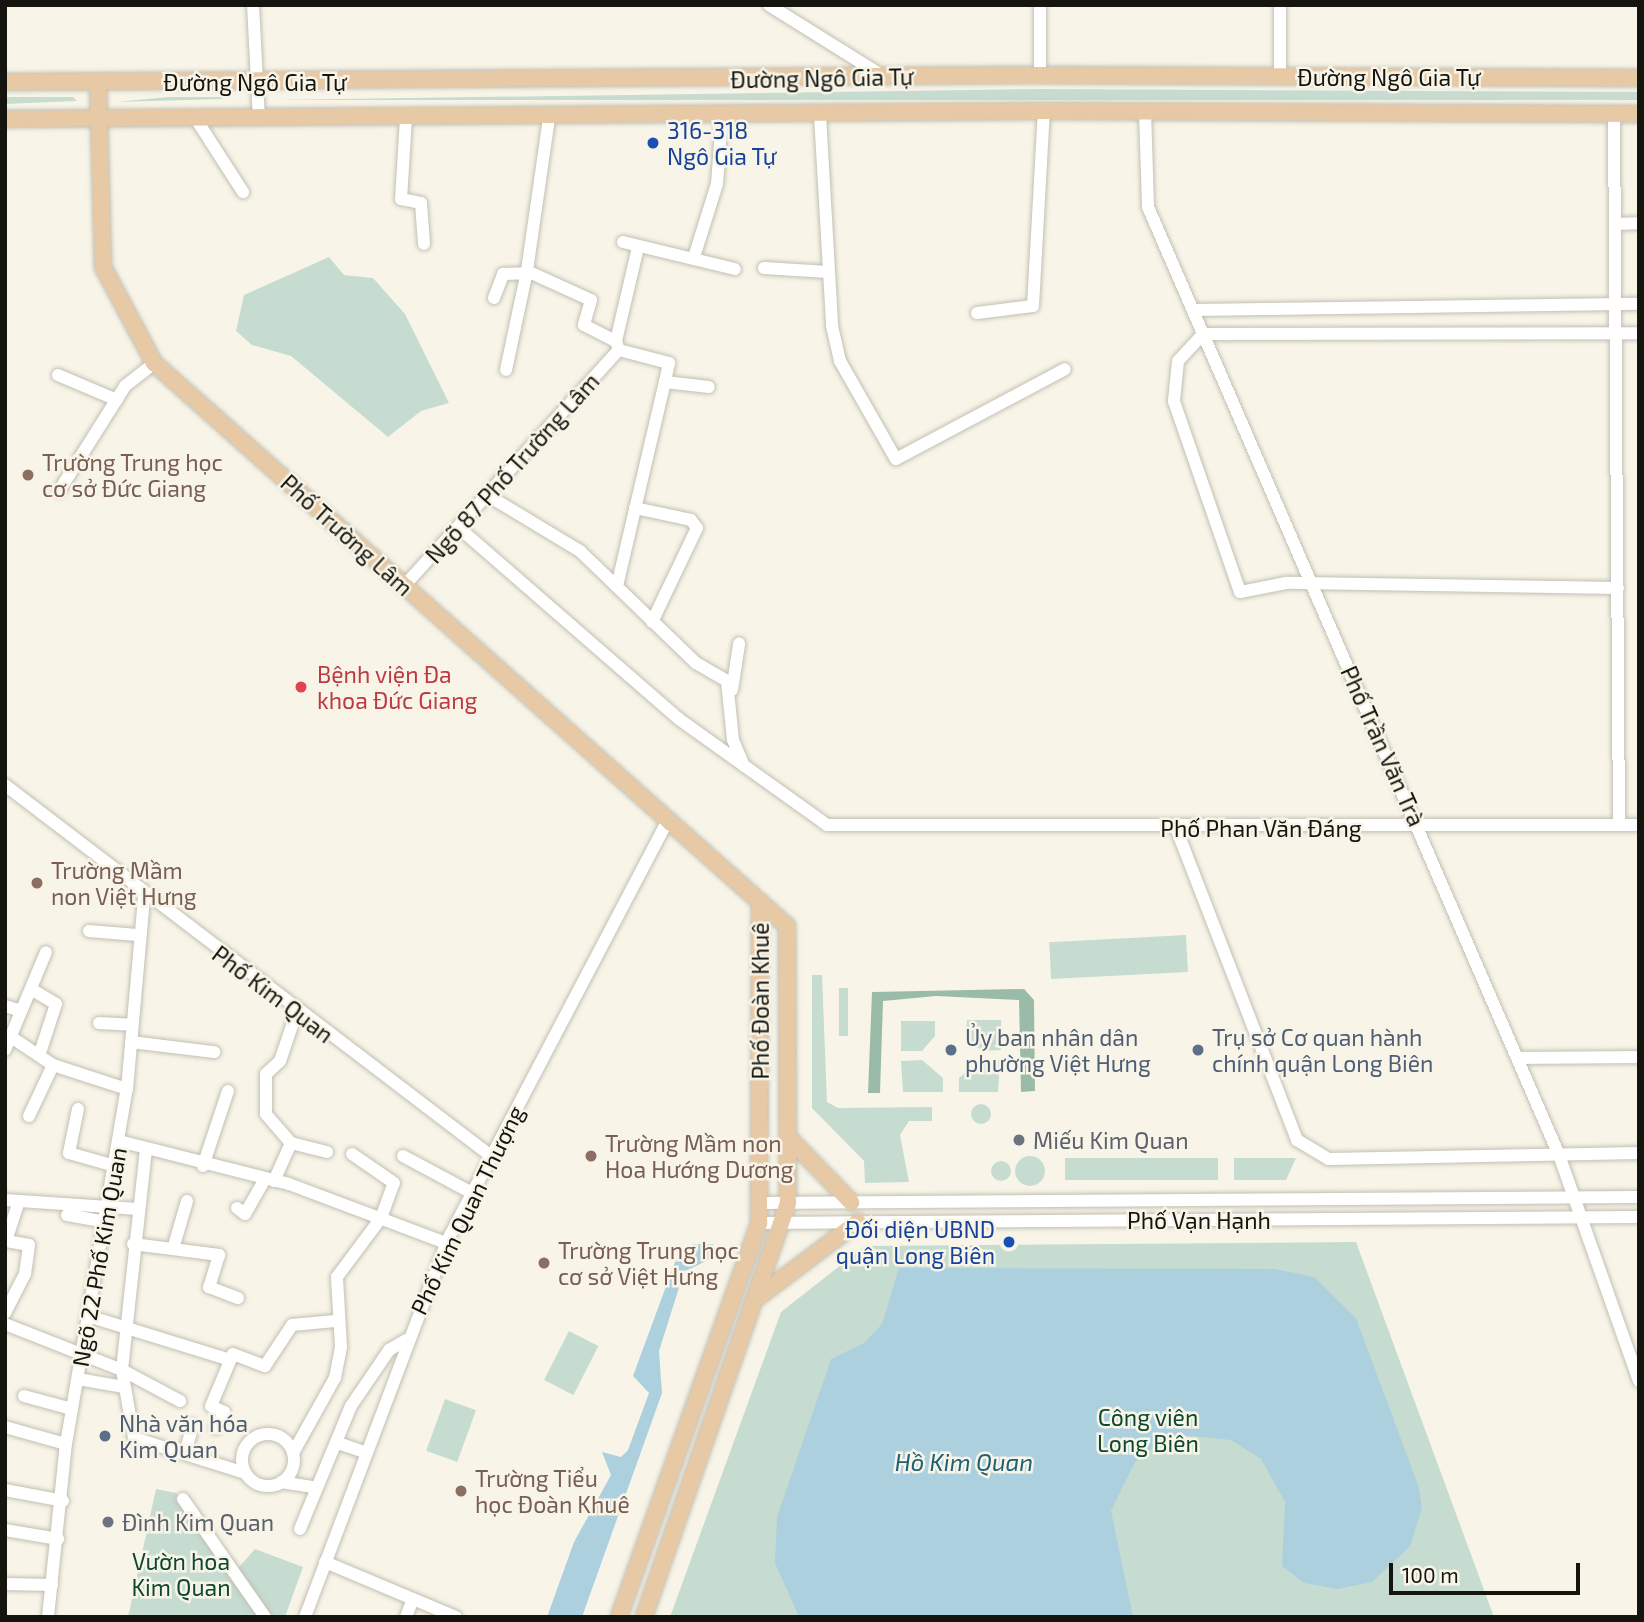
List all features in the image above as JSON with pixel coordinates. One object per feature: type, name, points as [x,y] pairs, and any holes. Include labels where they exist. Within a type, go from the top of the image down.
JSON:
[{"type":"main road","name":"Đường Ngô Gia Tự","points":[[5,82],[1040,75],[1639,78]]},
{"type":"main road","name":"Phố Trường Lâm","points":[[98,83],[103,267],[153,363],[760,902]]},
{"type":"main road","name":"Đường Ngô Gia Tự","points":[[5,119],[722,117],[1044,111],[1639,114]]},
{"type":"main road","name":"Phố Đoàn Khuê","points":[[644,1617],[758,1297],[788,1203],[787,926],[760,902]]},
{"type":"main road","name":"Phố Đoàn Khuê","points":[[619,1617],[759,1223],[760,902]]},
{"type":"main road","points":[[788,1137],[851,1202]]},
{"type":"main road","points":[[758,1297],[858,1222]]},
{"type":"street","points":[[253,5],[259,119]]},
{"type":"street","points":[[769,5],[885,77]]},
{"type":"street","points":[[1040,75],[1041,5]]},
{"type":"street","points":[[1280,5],[1280,76]]},
{"type":"street","points":[[976,313],[1032,309],[1044,111]]},
{"type":"street","name":"Phố Trần Văn Trà","points":[[1145,111],[1148,207],[1559,1155],[1639,1381]]},
{"type":"street","points":[[1614,114],[1619,825]]},
{"type":"street","points":[[820,115],[828,272],[840,361],[897,459],[1065,369]]},
{"type":"street","points":[[695,254],[717,184],[722,117]]},
{"type":"street","points":[[406,118],[401,199],[421,203],[424,244]]},
{"type":"street","points":[[506,370],[527,272],[549,118]]},
{"type":"street","points":[[196,119],[243,192]]},
{"type":"street","points":[[1615,224],[1639,223]]},
{"type":"street","points":[[623,242],[638,247],[695,254],[736,269]]},
{"type":"street","points":[[618,346],[638,247]]},
{"type":"street","points":[[764,268],[828,272]]},
{"type":"street","points":[[494,298],[503,274],[527,272],[591,300],[584,325],[618,346],[669,363],[617,586]]},
{"type":"street","points":[[1193,310],[1639,304]]},
{"type":"street","points":[[1618,588],[1313,588],[1286,583],[1240,592],[1174,401],[1178,361],[1203,334],[1639,333]]},
{"type":"street","name":"Ngõ 87 Phố Trường Lâm","points":[[404,586],[618,346]]},
{"type":"street","points":[[59,491],[117,400],[153,363]]},
{"type":"street","points":[[58,374],[117,400]]},
{"type":"street","points":[[665,382],[709,387]]},
{"type":"street","points":[[487,495],[580,551],[652,622],[732,690]]},
{"type":"street","points":[[635,508],[691,520],[697,528],[652,622]]},
{"type":"street","name":"Phố Phan Văn Đáng","points":[[458,527],[746,771],[820,823],[884,830],[1639,825]]},
{"type":"street","points":[[739,644],[732,690],[733,740],[746,771]]},
{"type":"street","name":"Phố Kim Quan","points":[[5,785],[144,897],[491,1156]]},
{"type":"street","name":"Phố Kim Quan Thượng","points":[[305,1617],[406,1340],[446,1243],[668,821]]},
{"type":"street","points":[[1176,828],[1297,1140],[1329,1159],[1639,1153]]},
{"type":"street","name":"Ngõ 22 Phố Kim Quan","points":[[48,1617],[63,1501],[66,1444],[102,1221],[108,1207],[111,1165],[119,1141],[127,1089],[137,935],[144,897]]},
{"type":"street","points":[[89,931],[137,935]]},
{"type":"street","points":[[5,1050],[46,951]]},
{"type":"street","points":[[32,989],[57,1004],[40,1053]]},
{"type":"street","points":[[5,1006],[21,1011]]},
{"type":"street","points":[[297,1012],[280,1061],[266,1074],[266,1114],[291,1143],[327,1152]]},
{"type":"street","points":[[99,1023],[132,1025]]},
{"type":"street","points":[[11,1037],[40,1053],[53,1065],[127,1089]]},
{"type":"street","points":[[131,1041],[214,1052]]},
{"type":"street","points":[[1518,1058],[1639,1057]]},
{"type":"street","points":[[29,1116],[53,1065]]},
{"type":"street","points":[[203,1166],[228,1091]]},
{"type":"street","points":[[78,1109],[69,1153],[111,1165]]},
{"type":"street","points":[[119,1141],[203,1166],[270,1180],[446,1243]]},
{"type":"street","points":[[237,1208],[245,1214],[270,1180],[291,1143]]},
{"type":"street","points":[[146,1149],[133,1244],[122,1370],[134,1438],[246,1473],[261,1485],[281,1482],[312,1487]]},
{"type":"street","points":[[281,1482],[293,1466],[292,1453],[335,1378],[341,1347],[335,1321],[337,1277],[381,1218],[394,1183],[352,1154]]},
{"type":"street","points":[[403,1156],[472,1193]]},
{"type":"street","name":"Phố Vạn Hạnh","points":[[761,1203],[1639,1197]]},
{"type":"street","points":[[5,1313],[25,1274],[29,1245],[6,1241],[12,1201],[138,1209]]},
{"type":"street","points":[[173,1249],[187,1201]]},
{"type":"street","points":[[67,1215],[102,1221]]},
{"type":"street","name":"Phố Vạn Hạnh","points":[[759,1223],[1639,1217]]},
{"type":"street","points":[[133,1244],[219,1255],[209,1287],[237,1298]]},
{"type":"street","points":[[88,1316],[127,1325],[230,1360]]},
{"type":"street","points":[[216,1428],[224,1412],[211,1406],[233,1354],[265,1366],[292,1325],[335,1321]]},
{"type":"street","points":[[5,1324],[82,1357],[122,1370],[180,1401]]},
{"type":"street","points":[[300,1529],[312,1487],[338,1443],[370,1373],[406,1340]]},
{"type":"street","points":[[78,1379],[124,1387]]},
{"type":"street","points":[[24,1396],[72,1409]]},
{"type":"street","points":[[185,1453],[192,1425]]},
{"type":"street","points":[[5,1427],[66,1444]]},
{"type":"street","points":[[246,1473],[242,1453],[254,1437],[274,1435],[292,1453]]},
{"type":"street","points":[[338,1443],[364,1452]]},
{"type":"street","points":[[5,1490],[63,1501]]},
{"type":"street","points":[[183,1499],[265,1617]]},
{"type":"street","points":[[5,1530],[58,1539]]},
{"type":"street","points":[[325,1562],[456,1617]]},
{"type":"street","points":[[5,1584],[52,1585]]},
{"type":"street","points":[[406,1617],[413,1599]]},
{"type":"green space","points":[[1042,89],[1639,92],[1639,100],[272,100]]},
{"type":"green space","points":[[5,97],[73,97],[77,101],[5,104]]},
{"type":"green space","points":[[169,97],[223,99],[115,102]]},
{"type":"green space","points":[[329,257],[344,275],[373,278],[405,314],[449,403],[421,411],[388,437],[291,356],[252,345],[236,331],[244,295]]},
{"type":"green space","points":[[1186,935],[1188,972],[1051,979],[1049,942]]},
{"type":"green space","points":[[812,975],[822,975],[827,1102],[838,1108],[932,1107],[932,1121],[909,1121],[900,1135],[909,1182],[865,1183],[864,1161],[812,1108]]},
{"type":"green space","points":[[839,988],[848,988],[848,1036],[839,1036]]},
{"type":"green space","points":[[1024,989],[1034,1000],[1035,1091],[1021,1092],[1019,1000],[936,996],[883,1001],[880,1093],[868,1093],[872,992]]},
{"type":"green space","points":[[967,1020],[1001,1020],[1001,1050],[981,1051],[966,1035]]},
{"type":"green space","points":[[901,1021],[935,1021],[935,1036],[922,1051],[901,1051]]},
{"type":"green space","points":[[922,1060],[943,1078],[943,1092],[903,1092],[901,1061]]},
{"type":"green space","points":[[982,1060],[1000,1060],[998,1092],[959,1092],[959,1078]]},
{"type":"green space","points":[[977,1104],[985,1104],[991,1114],[985,1124],[977,1124],[971,1118],[971,1110]]},
{"type":"green space","points":[[1030,1156],[1036,1157],[1044,1165],[1044,1177],[1036,1185],[1030,1186],[1024,1185],[1016,1177],[1015,1171],[1016,1165],[1024,1157]]},
{"type":"green space","points":[[1065,1158],[1218,1158],[1218,1180],[1065,1180]]},
{"type":"green space","points":[[1234,1158],[1296,1158],[1286,1180],[1234,1180]]},
{"type":"green space","points":[[997,1161],[1005,1161],[1011,1171],[1005,1181],[997,1181],[991,1175],[991,1167]]},
{"type":"green space","name":"Hồ Kim Quan","points":[[1356,1242],[1494,1617],[670,1617],[781,1312],[865,1246]]},
{"type":"green space","points":[[569,1331],[598,1346],[573,1395],[544,1380]]},
{"type":"green space","points":[[445,1399],[476,1410],[457,1462],[426,1451]]},
{"type":"green space","name":"Vườn hoa Kim Quan","points":[[156,1489],[176,1493],[232,1575],[255,1549],[303,1567],[285,1617],[128,1617]]},
{"type":"water","points":[[693,1244],[713,1244],[714,1257],[684,1272],[659,1351],[662,1393],[582,1617],[547,1617],[574,1542],[611,1475],[602,1452],[621,1457],[628,1450],[649,1393],[633,1376],[675,1262]]},
{"type":"water","name":"Hồ Kim Quan","points":[[899,1268],[1275,1269],[1314,1277],[1356,1318],[1419,1488],[1422,1508],[1410,1546],[1372,1582],[1338,1589],[1304,1583],[1282,1566],[1285,1502],[1261,1459],[1231,1440],[1181,1435],[1164,1439],[1135,1462],[1111,1511],[1133,1617],[799,1617],[775,1563],[777,1517],[831,1359],[864,1343],[882,1324]]},
{"type":"place","name":"316-318 Ngô Gia Tự","points":[[653,143]]},
{"type":"place","name":"Trường Trung học cơ sở Đức Giang","points":[[28,475]]},
{"type":"place","name":"Bệnh viện Đa khoa Đức Giang","points":[[301,687]]},
{"type":"place","name":"Trường Mầm non Việt Hưng","points":[[37,883]]},
{"type":"place","name":"Ủy ban nhân dân phường Việt Hưng","points":[[951,1050]]},
{"type":"place","name":"Trụ sở Cơ quan hành chính quận Long Biên","points":[[1198,1050]]},
{"type":"place","name":"Miếu Kim Quan","points":[[1019,1140]]},
{"type":"place","name":"Trường Mầm non Hoa Hướng Dương","points":[[591,1156]]},
{"type":"place","name":"Đối diện UBND quận Long Biên","points":[[1009,1242]]},
{"type":"place","name":"Trường Trung học cơ sở Việt Hưng","points":[[544,1263]]},
{"type":"place","name":"Nhà văn hóa Kim Quan","points":[[105,1436]]},
{"type":"place","name":"Trường Tiểu học Đoàn Khuê","points":[[461,1491]]},
{"type":"place","name":"Đình Kim Quan","points":[[108,1522]]},
{"type":"park label","name":"Công viên Long Biên","points":[[1148,1430]]}]
